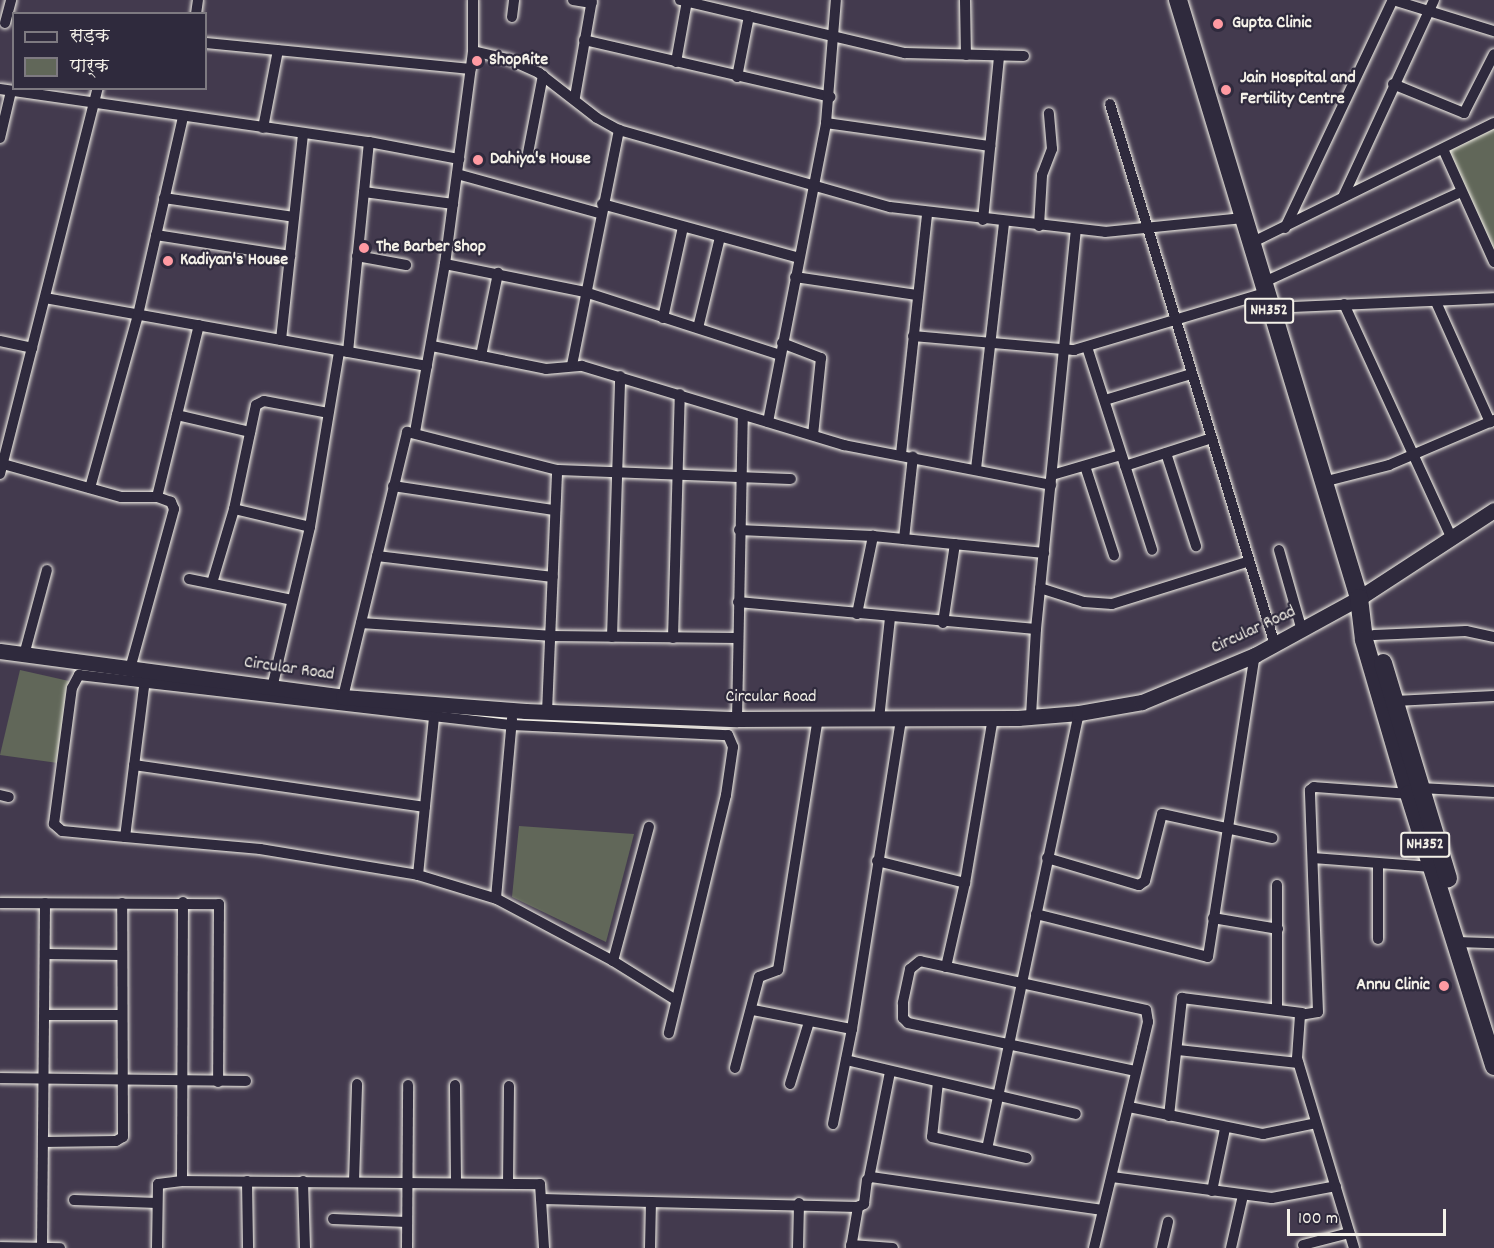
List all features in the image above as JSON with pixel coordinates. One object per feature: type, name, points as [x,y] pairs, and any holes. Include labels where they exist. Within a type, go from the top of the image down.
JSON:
[{"type":"highway","name":"NH352","points":[[1178,0],[1265,295],[1359,598],[1395,701],[1432,867],[1494,1028]]},
{"type":"highway","name":"NH352","points":[[1369,628],[1364,640],[1462,941],[1494,1066]]},
{"type":"main road","name":"Circular Road","points":[[0,651],[140,674],[512,718],[547,712],[737,719],[993,718],[1079,713],[1142,702],[1275,645],[1359,598],[1494,510]]},
{"type":"street","points":[[6,23],[11,0]]},
{"type":"street","points":[[415,432],[445,264],[473,51],[473,0]]},
{"type":"street","points":[[512,17],[514,0]]},
{"type":"street","points":[[573,0],[592,2],[575,97]]},
{"type":"street","points":[[768,422],[826,123],[830,97],[836,0]]},
{"type":"street","points":[[965,0],[966,55]]},
{"type":"street","points":[[1285,228],[1393,0],[1428,13],[1494,31]]},
{"type":"street","points":[[1343,197],[1393,84],[1434,0]]},
{"type":"street","points":[[676,62],[684,1],[725,5],[749,16],[905,53],[1024,56]]},
{"type":"street","points":[[737,77],[749,16]]},
{"type":"street","points":[[584,40],[830,97]]},
{"type":"street","points":[[207,43],[471,69]]},
{"type":"street","points":[[263,128],[278,50]]},
{"type":"street","points":[[473,51],[508,59],[543,75],[575,97],[597,118],[619,130],[815,186],[927,214],[1076,230],[1149,228],[1243,218]]},
{"type":"street","points":[[1393,84],[1464,113],[1494,54]]},
{"type":"street","points":[[982,220],[999,56]]},
{"type":"street","points":[[528,153],[543,75]]},
{"type":"street","points":[[0,138],[6,90],[183,117],[369,141],[459,159]]},
{"type":"street","points":[[97,90],[32,348],[6,429],[1,469],[121,497],[157,497],[171,502],[174,509],[140,674],[134,765],[125,837]]},
{"type":"street","points":[[1110,104],[1149,228],[1209,439],[1275,645]]},
{"type":"street","points":[[1039,226],[1042,175],[1052,149],[1048,113]]},
{"type":"street","points":[[90,488],[138,315],[183,117]]},
{"type":"street","points":[[826,123],[990,146]]},
{"type":"street","points":[[1251,243],[1494,123]]},
{"type":"street","points":[[572,365],[600,209],[619,130]]},
{"type":"street","points":[[281,340],[303,133]]},
{"type":"street","points":[[272,688],[310,527],[328,412],[344,351],[369,141]]},
{"type":"street","points":[[1443,149],[1494,262]]},
{"type":"street","points":[[456,174],[683,227],[799,258]]},
{"type":"street","points":[[364,192],[453,204]]},
{"type":"street","points":[[913,336],[1064,351],[1087,347],[1265,295],[1461,192]]},
{"type":"street","points":[[164,198],[294,217]]},
{"type":"street","points":[[901,454],[927,214]]},
{"type":"street","points":[[976,469],[1004,222]]},
{"type":"street","points":[[663,318],[683,227]]},
{"type":"street","points":[[1031,716],[1036,629],[1076,230]]},
{"type":"street","points":[[156,235],[290,256]]},
{"type":"street","points":[[698,328],[720,237]]},
{"type":"street","points":[[357,256],[406,265]]},
{"type":"street","points":[[445,264],[585,292],[698,328],[821,358],[813,435]]},
{"type":"street","points":[[481,357],[498,273]]},
{"type":"street","points":[[795,278],[917,296]]},
{"type":"street","points":[[1265,295],[1344,304],[1494,298]]},
{"type":"street","points":[[45,298],[427,366]]},
{"type":"street","points":[[1323,482],[1413,456],[1492,421],[1436,302]]},
{"type":"street","points":[[1344,304],[1451,537]]},
{"type":"street","points":[[157,497],[199,326]]},
{"type":"street","points":[[0,341],[32,348]]},
{"type":"street","points":[[432,346],[549,369],[572,365],[620,376],[813,435],[976,469],[1052,480],[1084,466],[1166,453],[1209,439]]},
{"type":"street","points":[[1087,347],[1152,550]]},
{"type":"street","points":[[1105,400],[1191,374]]},
{"type":"street","points":[[612,637],[620,376]]},
{"type":"street","points":[[673,638],[681,394]]},
{"type":"street","points":[[212,583],[234,509],[250,432],[260,402],[328,412]]},
{"type":"street","points":[[177,415],[250,432]]},
{"type":"street","points":[[737,719],[743,415]]},
{"type":"street","points":[[343,697],[405,433],[415,432],[557,470],[791,479]]},
{"type":"street","points":[[1166,453],[1196,546]]},
{"type":"street","points":[[904,539],[913,456]]},
{"type":"street","points":[[1084,466],[1114,555]]},
{"type":"street","points":[[547,712],[557,470]]},
{"type":"street","points":[[393,486],[554,510]]},
{"type":"street","points":[[234,509],[310,527]]},
{"type":"street","points":[[739,530],[873,536],[1044,553]]},
{"type":"street","points":[[857,614],[873,536]]},
{"type":"street","points":[[943,623],[955,544]]},
{"type":"street","points":[[1279,550],[1302,631]]},
{"type":"street","points":[[377,556],[553,578]]},
{"type":"street","points":[[1040,588],[1084,603],[1112,604],[1247,562]]},
{"type":"street","points":[[24,655],[47,570]]},
{"type":"street","points":[[189,579],[292,600]]},
{"type":"street","points":[[738,602],[943,623],[1036,629]]},
{"type":"street","points":[[879,719],[890,617]]},
{"type":"street","points":[[361,623],[550,636],[737,638]]},
{"type":"street","points":[[1369,628],[1466,631],[1494,637]]},
{"type":"street","points":[[1036,914],[1205,958],[1209,955],[1226,830],[1255,654]]},
{"type":"street","points":[[669,1033],[722,813],[732,738],[723,734],[512,718],[434,717],[140,674],[85,675],[74,679],[54,819],[57,829],[260,849],[418,875],[496,898],[613,961],[676,1000]]},
{"type":"street","points":[[1395,701],[1494,696]]},
{"type":"street","points":[[987,1149],[1007,1042],[1079,713]]},
{"type":"street","points":[[418,875],[434,717]]},
{"type":"street","points":[[735,1068],[753,1010],[760,974],[777,972],[779,965],[818,717]]},
{"type":"street","points":[[496,898],[512,718]]},
{"type":"street","points":[[946,967],[965,883],[993,718]]},
{"type":"street","points":[[833,1124],[852,1029],[901,719]]},
{"type":"street","points":[[134,765],[425,807]]},
{"type":"street","points":[[1169,1116],[1182,998],[1277,1007],[1302,1013],[1318,1012],[1311,788],[1494,792]]},
{"type":"street","points":[[1047,858],[1141,885],[1162,814],[1226,830],[1272,838]]},
{"type":"street","points":[[613,961],[649,827]]},
{"type":"street","points":[[1312,858],[1432,867]]},
{"type":"street","points":[[877,861],[965,883]]},
{"type":"street","points":[[1378,864],[1378,939]]},
{"type":"street","points":[[1277,885],[1277,1007]]},
{"type":"street","points":[[182,1181],[183,902]]},
{"type":"street","points":[[0,903],[215,903],[221,908],[218,1082]]},
{"type":"street","points":[[42,1248],[45,903]]},
{"type":"street","points":[[43,1142],[122,1139],[120,1015],[122,903]]},
{"type":"street","points":[[1213,918],[1278,929]]},
{"type":"street","points":[[1462,941],[1494,943]]},
{"type":"street","points":[[45,954],[121,955]]},
{"type":"street","points":[[1094,1248],[1148,1022],[1143,1008],[920,961],[913,965],[905,989],[904,1020],[1136,1071]]},
{"type":"street","points":[[753,1010],[852,1029]]},
{"type":"street","points":[[1302,1013],[1298,1063],[1354,1248]]},
{"type":"street","points":[[45,1015],[120,1015]]},
{"type":"street","points":[[790,1084],[810,1022]]},
{"type":"street","points":[[1178,1050],[1298,1063]]},
{"type":"street","points":[[846,1060],[1076,1114]]},
{"type":"street","points":[[543,1199],[799,1203],[858,1207],[864,1204],[890,1072]]},
{"type":"street","points":[[0,1078],[246,1081]]},
{"type":"street","points":[[938,1082],[930,1135],[1027,1158]]},
{"type":"street","points":[[354,1182],[357,1084]]},
{"type":"street","points":[[407,1248],[408,1085]]},
{"type":"street","points":[[455,1085],[456,1183]]},
{"type":"street","points":[[508,1183],[509,1086]]},
{"type":"street","points":[[1129,1107],[1226,1129],[1270,1134],[1316,1123]]},
{"type":"street","points":[[1212,1191],[1226,1129]]},
{"type":"street","points":[[1112,1177],[1277,1198],[1336,1186]]},
{"type":"street","points":[[869,1178],[1103,1210]]},
{"type":"street","points":[[157,1248],[157,1203],[160,1182],[182,1181],[540,1184],[543,1199],[544,1248]]},
{"type":"street","points":[[248,1181],[248,1248]]},
{"type":"street","points":[[303,1181],[305,1248]]},
{"type":"street","points":[[1231,1248],[1243,1195]]},
{"type":"street","points":[[74,1200],[157,1203]]},
{"type":"street","points":[[650,1248],[651,1202]]},
{"type":"street","points":[[798,1248],[799,1203]]},
{"type":"street","points":[[858,1207],[851,1247],[893,1248]]},
{"type":"street","points":[[333,1219],[407,1222]]},
{"type":"street","points":[[1162,1248],[1168,1222]]},
{"type":"street","points":[[1303,1245],[1349,1233]]},
{"type":"street","points":[[0,1247],[60,1248]]},
{"type":"green space","points":[[1494,124],[1494,253],[1443,149]]},
{"type":"green space","points":[[20,670],[69,681],[58,763],[0,755]]},
{"type":"green space","points":[[519,826],[634,834],[606,942],[512,897]]},
{"type":"place","name":"Gupta Clinic","points":[[1218,24]]},
{"type":"place","name":"ShopRite","points":[[477,61]]},
{"type":"place","name":"Jain Hospital and Fertility Centre","points":[[1226,90]]},
{"type":"place","name":"Dahiya's House","points":[[478,160]]},
{"type":"place","name":"The Barber Shop","points":[[364,248]]},
{"type":"place","name":"Kadiyan's House","points":[[168,261]]},
{"type":"place","name":"Annu Clinic","points":[[1444,986]]}]
